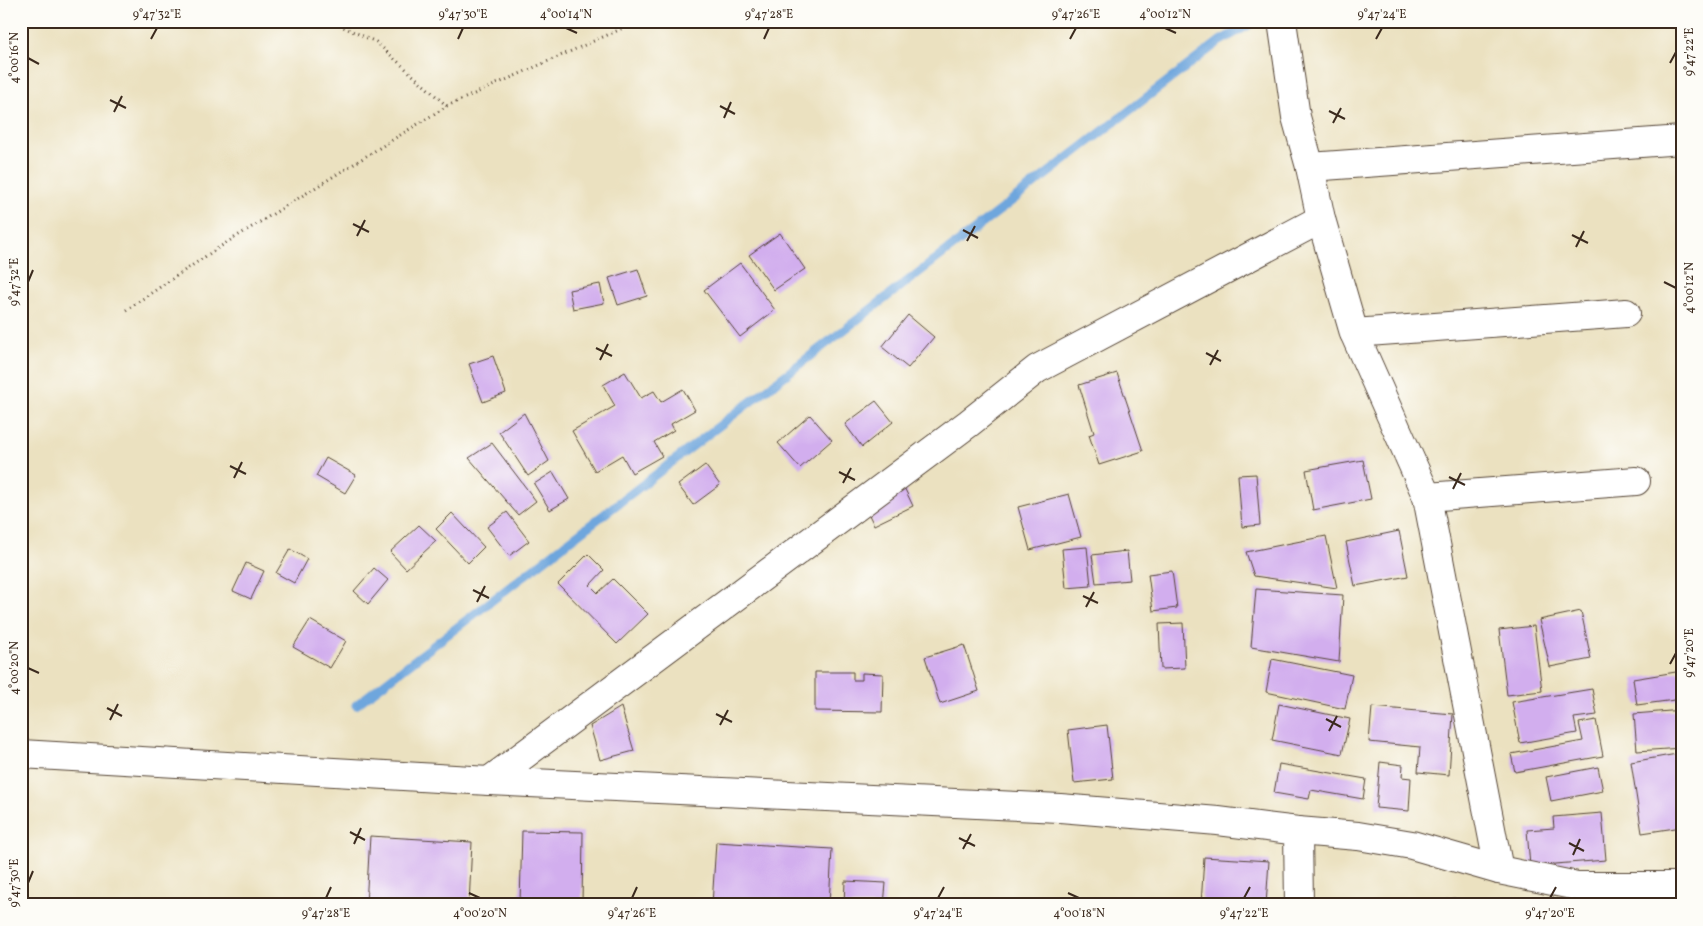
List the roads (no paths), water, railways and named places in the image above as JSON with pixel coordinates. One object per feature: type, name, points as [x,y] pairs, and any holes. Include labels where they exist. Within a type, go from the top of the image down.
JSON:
[{"type":"street","points":[[1283,27],[1296,117],[1310,167],[1321,219],[1354,333],[1427,497],[1499,870]]},
{"type":"street","points":[[1310,167],[1682,140]]},
{"type":"street","points":[[488,781],[969,423],[1037,369],[1321,219]]},
{"type":"street","points":[[1354,333],[1626,313]]},
{"type":"street","points":[[1427,497],[1636,481]]},
{"type":"street","points":[[21,754],[488,781],[1060,808],[1218,821],[1298,832],[1358,836],[1403,844],[1499,870],[1577,895],[1682,886]]},
{"type":"street","points":[[1298,832],[1299,905]]},
{"type":"waterway","points":[[356,705],[1220,41],[1256,21]]}]
